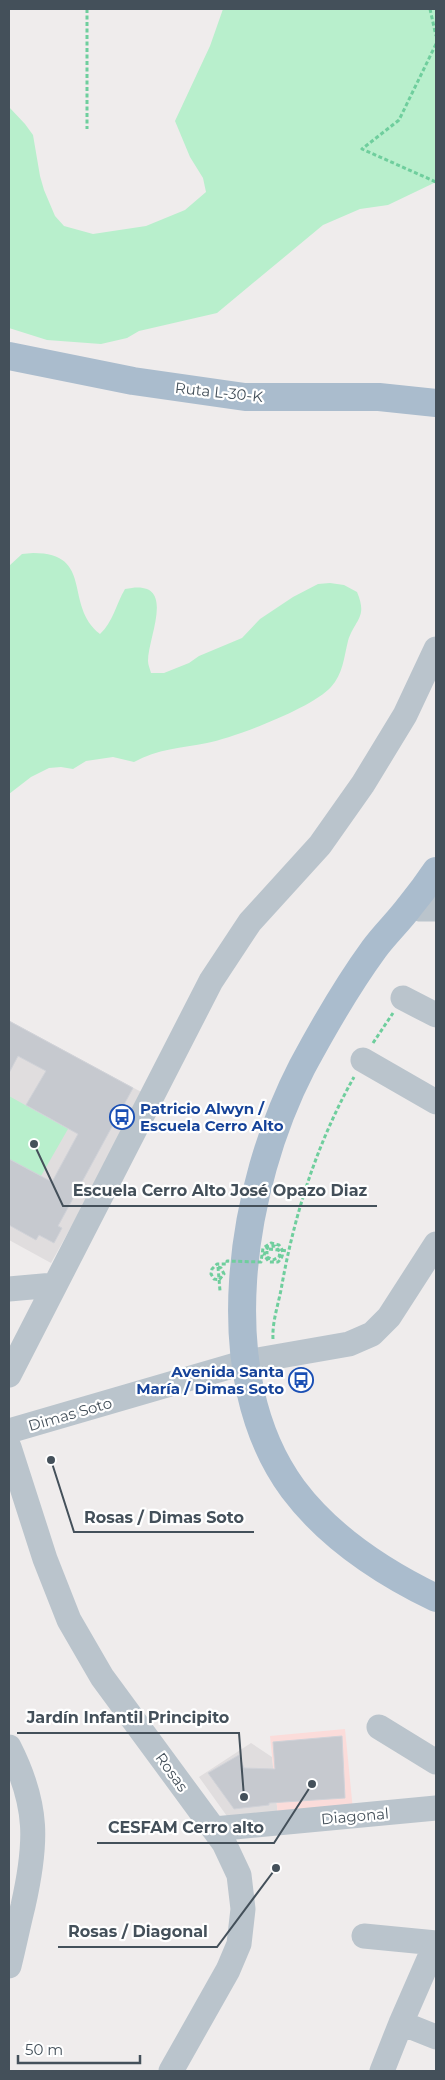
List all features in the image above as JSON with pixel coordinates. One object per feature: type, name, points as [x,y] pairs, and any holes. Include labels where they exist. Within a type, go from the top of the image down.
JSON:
[{"type":"main road","name":"Ruta L-30-K","points":[[9,356],[133,381],[245,397],[346,396],[434,404]]},
{"type":"main road","points":[[436,871],[423,908],[375,947],[334,1011],[302,1068],[273,1136],[256,1198],[248,1242],[244,1306],[246,1362],[254,1406],[260,1428],[280,1469],[306,1506],[322,1522],[361,1554],[407,1583],[436,1598]]},
{"type":"street","points":[[9,1375],[211,981],[250,922],[320,845],[363,784],[405,714],[436,649]]},
{"type":"street","points":[[403,998],[436,1015]]},
{"type":"street","points":[[363,1060],[436,1102]]},
{"type":"street","name":"Dimas Soto","points":[[9,1431],[246,1362],[349,1344],[372,1334],[389,1317],[436,1244]]},
{"type":"street","points":[[9,1290],[54,1285]]},
{"type":"street","name":"Rosas","points":[[9,1447],[45,1558],[69,1620],[102,1677],[228,1850],[238,1875],[242,1892],[242,1927],[234,1958],[170,2071]]},
{"type":"street","points":[[379,1727],[434,1752]]},
{"type":"street","points":[[9,1747],[26,1785],[31,1806],[34,1841],[31,1872],[9,1966]]},
{"type":"street","name":"Diagonal","points":[[214,1829],[436,1808]]},
{"type":"street","points":[[364,1936],[436,1943],[382,2071]]},
{"type":"street","points":[[401,2023],[436,2037]]},
{"type":"path","points":[[87,9],[87,129]]},
{"type":"path","points":[[430,9],[436,36]]},
{"type":"path","points":[[436,44],[399,120],[362,149],[436,182]]},
{"type":"path","points":[[274,1357],[272,1335],[288,1251],[300,1205],[315,1162],[334,1116],[363,1060],[403,998]]},
{"type":"path","points":[[218,1267],[221,1268],[224,1274],[219,1280],[211,1274],[212,1268],[217,1264],[227,1264],[227,1261],[261,1262],[264,1248],[271,1243],[279,1245],[283,1252],[278,1262],[269,1262],[264,1255],[268,1246],[275,1246],[280,1252],[278,1257],[273,1260],[267,1257],[267,1251],[270,1248],[288,1251]]},
{"type":"shaded area","points":[[10,1021],[145,1094],[51,1263],[9,1240]]},
{"type":"shaded area","points":[[345,1729],[353,1810],[278,1816],[270,1736]]},
{"type":"shaded area","points":[[251,1743],[272,1757],[278,1816],[229,1819],[199,1777]]},
{"type":"green space","points":[[223,9],[436,9],[436,182],[388,205],[360,209],[323,225],[217,313],[139,331],[127,338],[101,344],[47,340],[9,328],[9,107],[33,135],[44,190],[55,216],[64,226],[93,234],[146,226],[185,210],[206,192],[203,178],[190,157],[175,121],[210,46]]},
{"type":"green space","points":[[22,554],[52,555],[64,562],[72,571],[83,609],[89,622],[100,634],[111,618],[125,589],[141,588],[151,592],[156,600],[157,611],[149,650],[148,661],[151,673],[164,673],[242,638],[260,619],[293,597],[318,584],[344,585],[357,592],[361,613],[348,641],[338,677],[331,687],[308,704],[273,721],[236,735],[152,754],[134,762],[113,757],[86,761],[73,769],[49,768],[31,777],[9,794],[9,566]]},
{"type":"green space","points":[[9,1096],[68,1129],[41,1176],[9,1159]]},
{"type":"building","points":[[9,1021],[133,1088],[58,1226],[62,1228],[54,1243],[39,1235],[36,1240],[9,1225],[9,1159],[52,1182],[78,1134],[26,1105],[46,1071],[18,1056],[9,1073]]},
{"type":"building","points":[[342,1736],[345,1798],[269,1803],[269,1805],[234,1809],[208,1773],[239,1755],[244,1768],[275,1769],[273,1742]]},
{"type":"place","name":"Patricio Alwyn / Escuela Cerro Alto","points":[[122,1117]]},
{"type":"place","name":"Escuela Cerro Alto José Opazo Diaz","points":[[34,1144]]},
{"type":"place","name":"Avenida Santa María / Dimas Soto","points":[[301,1380]]},
{"type":"place","name":"Rosas / Dimas Soto","points":[[51,1460]]},
{"type":"place","name":"CESFAM Cerro alto","points":[[312,1784]]},
{"type":"place","name":"Jardín Infantil Principito","points":[[244,1797]]},
{"type":"place","name":"Rosas / Diagonal","points":[[276,1868]]}]
